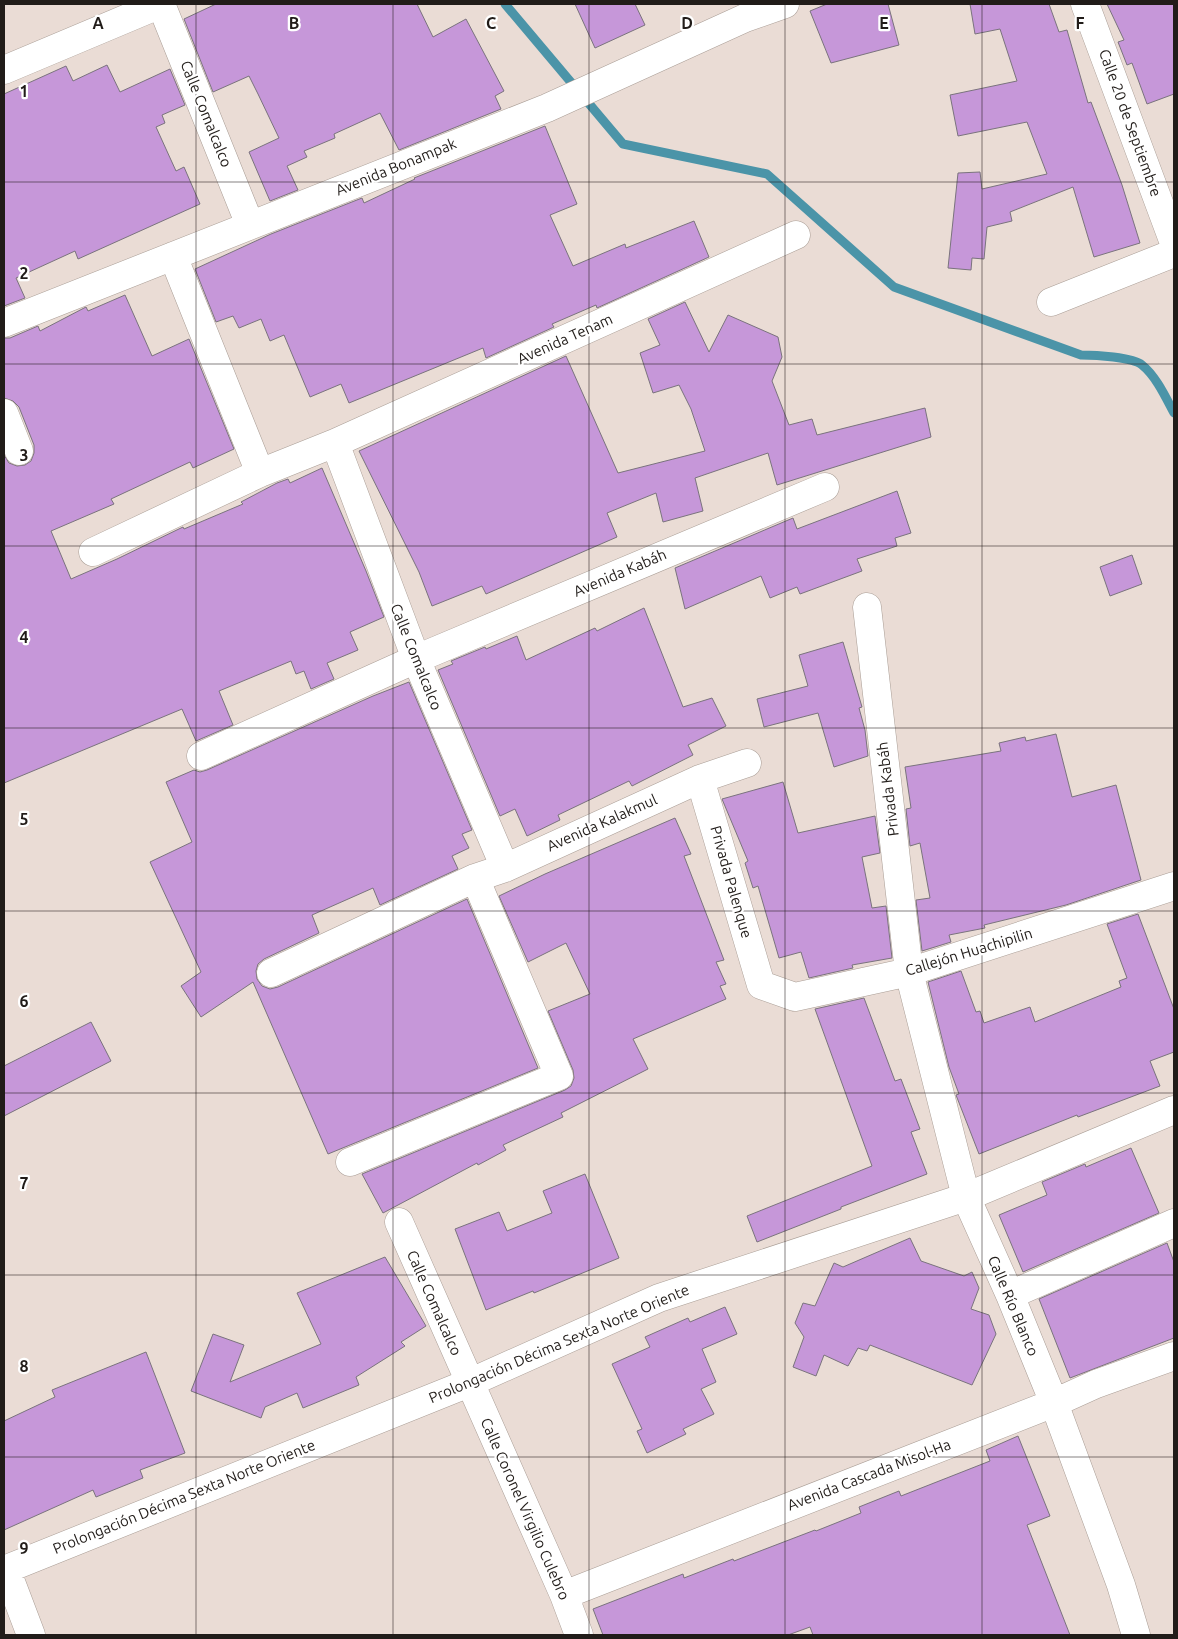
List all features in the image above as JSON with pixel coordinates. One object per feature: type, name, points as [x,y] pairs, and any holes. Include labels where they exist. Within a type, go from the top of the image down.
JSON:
[{"type":"street","points":[[4,70],[119,12],[161,4]]},
{"type":"street","name":"Calle Comalcalco","points":[[161,4],[250,225]]},
{"type":"street","name":"Avenida Bonampak","points":[[4,323],[547,108],[603,83],[742,11],[785,4]]},
{"type":"street","name":"Calle 20 de Septiembre","points":[[1085,4],[1174,242]]},
{"type":"street","name":"Avenida Tenam","points":[[93,552],[260,473],[335,443],[796,235]]},
{"type":"street","points":[[1051,302],[1174,253]]},
{"type":"street","points":[[173,256],[260,473]]},
{"type":"street","points":[[4,413],[19,451]]},
{"type":"street","name":"Calle Comalcalco","points":[[335,443],[416,659],[505,868]]},
{"type":"street","name":"Avenida Kabáh","points":[[201,756],[416,659],[825,487]]},
{"type":"street","name":"Privada Kabáh","points":[[867,607],[909,972]]},
{"type":"street","name":"Avenida Kalakmul","points":[[271,973],[475,878],[505,868],[700,779],[747,763]]},
{"type":"street","name":"Privada Palenque","points":[[700,779],[761,986]]},
{"type":"street","points":[[350,1162],[558,1076],[475,878]]},
{"type":"street","name":"Callejón Huachipilin","points":[[761,986],[796,997],[909,972],[1174,886]]},
{"type":"street","name":"Calle Río Blanco","points":[[909,972],[966,1197],[1010,1295],[1054,1403],[1121,1585],[1136,1635]]},
{"type":"street","name":"Prolongación Décima Sexta Norte Oriente","points":[[5,1569],[469,1383],[659,1298],[966,1197],[1174,1110]]},
{"type":"street","name":"Calle Comalcalco","points":[[399,1222],[469,1383]]},
{"type":"street","points":[[1010,1295],[1174,1223]]},
{"type":"street","name":"Avenida Cascada Misol-Ha","points":[[564,1595],[1054,1403],[1096,1384],[1174,1356]]},
{"type":"street","name":"Calle Coronel Virgilio Culebro","points":[[469,1383],[564,1595],[579,1635]]},
{"type":"street","points":[[5,1569],[31,1635]]},
{"type":"building","points":[[216,4],[417,4],[433,37],[466,19],[504,91],[495,96],[501,109],[399,150],[380,113],[334,134],[335,138],[304,151],[307,157],[287,166],[298,190],[270,201],[249,152],[279,138],[249,76],[213,92],[184,19]]},
{"type":"building","points":[[575,4],[635,4],[645,25],[595,48]]},
{"type":"building","points":[[827,4],[888,4],[899,45],[831,63],[810,11]]},
{"type":"building","points":[[970,4],[1049,4],[1059,32],[1067,30],[1088,103],[1091,102],[1122,185],[1140,243],[1094,257],[1073,187],[1010,212],[1012,221],[987,227],[984,259],[972,258],[971,270],[948,268],[958,173],[980,172],[982,189],[1047,174],[1027,122],[958,136],[950,95],[1017,81],[1000,29],[975,34]]},
{"type":"building","points":[[1107,4],[1174,4],[1174,94],[1147,104],[1132,63],[1127,65],[1118,42],[1124,40]]},
{"type":"building","points":[[107,65],[120,92],[170,69],[185,105],[162,115],[165,123],[156,127],[176,171],[184,167],[200,204],[78,259],[75,251],[16,278],[25,298],[4,306],[4,94],[66,66],[73,81]]},
{"type":"building","points":[[545,126],[577,204],[550,215],[573,266],[625,244],[626,248],[694,221],[709,257],[597,308],[596,305],[552,324],[554,327],[486,358],[483,348],[349,403],[341,384],[310,397],[284,335],[270,341],[261,319],[239,328],[233,316],[216,322],[195,269],[271,234],[362,198],[364,203],[414,178]]},
{"type":"building","points":[[125,295],[152,356],[189,339],[234,449],[193,468],[190,462],[111,499],[114,504],[51,531],[71,579],[183,527],[184,529],[243,504],[241,502],[277,483],[288,479],[290,483],[322,468],[384,617],[350,632],[358,650],[327,663],[334,679],[311,689],[304,671],[296,674],[291,661],[219,691],[233,725],[196,741],[182,709],[4,783],[4,455],[9,463],[17,466],[25,465],[31,461],[34,445],[19,407],[13,401],[4,398],[4,338],[10,338],[38,326],[40,331],[86,307],[88,311]]},
{"type":"building","points":[[685,302],[709,352],[728,315],[778,337],[782,357],[772,381],[789,425],[812,419],[817,435],[925,408],[931,437],[777,485],[768,453],[695,478],[703,511],[663,522],[656,493],[607,513],[617,537],[486,594],[482,586],[432,606],[419,572],[359,451],[566,356],[618,473],[705,451],[691,409],[679,385],[653,393],[640,353],[660,345],[648,319]]},
{"type":"building","points":[[897,491],[911,533],[895,538],[897,546],[857,559],[862,571],[800,594],[797,587],[770,598],[761,576],[685,609],[675,568],[793,518],[797,529]]},
{"type":"building","points":[[1132,555],[1142,584],[1110,596],[1100,567]]},
{"type":"building","points":[[644,608],[683,707],[712,698],[726,726],[688,745],[693,755],[632,786],[629,781],[558,815],[560,820],[527,836],[515,809],[500,816],[438,670],[453,664],[451,661],[517,636],[526,660],[595,628],[597,631]]},
{"type":"building","points":[[843,642],[862,707],[859,708],[865,730],[868,756],[834,767],[818,713],[764,727],[757,699],[808,686],[799,655]]},
{"type":"building","points":[[409,682],[472,830],[462,834],[469,848],[452,856],[458,869],[380,905],[373,888],[312,915],[319,933],[264,959],[258,964],[256,971],[257,979],[262,986],[270,989],[278,987],[467,899],[538,1068],[328,1154],[253,982],[201,1017],[181,986],[201,972],[150,862],[192,842],[166,782],[194,770],[200,772],[207,770],[373,696]]},
{"type":"building","points":[[1056,734],[1072,797],[1116,785],[1141,880],[1066,905],[984,925],[985,928],[949,935],[951,942],[922,951],[916,900],[930,898],[920,843],[910,846],[906,809],[911,808],[905,767],[1001,751],[999,743],[1025,737],[1026,741]]},
{"type":"building","points":[[783,782],[798,833],[875,816],[880,853],[862,857],[872,908],[886,906],[892,958],[852,965],[853,968],[809,978],[801,952],[779,958],[758,886],[753,888],[745,863],[748,861],[722,799]]},
{"type":"building","points":[[675,818],[691,854],[684,856],[724,960],[716,962],[726,984],[720,986],[726,999],[633,1039],[648,1069],[561,1113],[563,1117],[503,1145],[506,1150],[478,1165],[477,1163],[383,1213],[362,1174],[565,1090],[571,1086],[574,1078],[573,1070],[548,1011],[590,994],[566,943],[528,962],[499,896]]},
{"type":"building","points":[[1138,914],[1174,1009],[1174,1052],[1150,1061],[1160,1086],[1078,1117],[1077,1115],[979,1154],[956,1095],[959,1094],[949,1067],[928,982],[961,971],[976,1012],[980,1011],[984,1023],[1030,1007],[1035,1022],[1121,987],[1119,981],[1127,978],[1107,924]]},
{"type":"building","points":[[864,998],[895,1081],[901,1079],[920,1129],[911,1132],[927,1174],[757,1242],[747,1216],[872,1166],[815,1009]]},
{"type":"building","points":[[91,1022],[111,1061],[4,1116],[4,1066]]},
{"type":"building","points":[[1131,1148],[1159,1213],[1023,1272],[999,1215],[1047,1195],[1042,1182],[1085,1164],[1086,1167]]},
{"type":"building","points":[[585,1174],[619,1258],[534,1293],[533,1291],[486,1310],[455,1229],[499,1212],[507,1231],[552,1213],[543,1191]]},
{"type":"building","points":[[910,1238],[921,1261],[964,1276],[972,1272],[979,1288],[971,1309],[989,1315],[996,1334],[972,1385],[870,1345],[867,1351],[858,1348],[848,1366],[824,1355],[816,1376],[793,1367],[804,1337],[795,1323],[803,1303],[815,1306],[834,1263],[843,1267]]},
{"type":"building","points":[[1167,1243],[1174,1262],[1174,1338],[1070,1378],[1039,1299]]},
{"type":"building","points":[[385,1257],[426,1326],[401,1342],[405,1346],[356,1377],[359,1385],[303,1408],[297,1393],[265,1407],[261,1418],[191,1391],[213,1334],[244,1345],[230,1382],[321,1344],[297,1293]]},
{"type":"building","points":[[725,1307],[737,1334],[702,1349],[716,1382],[701,1389],[714,1414],[683,1429],[686,1434],[647,1453],[637,1431],[642,1429],[612,1364],[650,1347],[645,1337],[688,1318],[690,1322]]},
{"type":"building","points":[[146,1352],[185,1453],[140,1470],[143,1478],[96,1497],[93,1490],[4,1530],[4,1421],[55,1397],[52,1390]]},
{"type":"building","points":[[1018,1436],[1050,1516],[1027,1525],[1070,1635],[813,1635],[810,1627],[788,1635],[603,1635],[593,1609],[683,1574],[684,1578],[816,1531],[861,1513],[859,1507],[899,1491],[901,1496],[990,1461],[986,1450]]},
{"type":"waterway","points":[[505,4],[623,144],[767,174],[894,287],[1081,355],[1113,357],[1137,362],[1156,381],[1174,413]]}]
